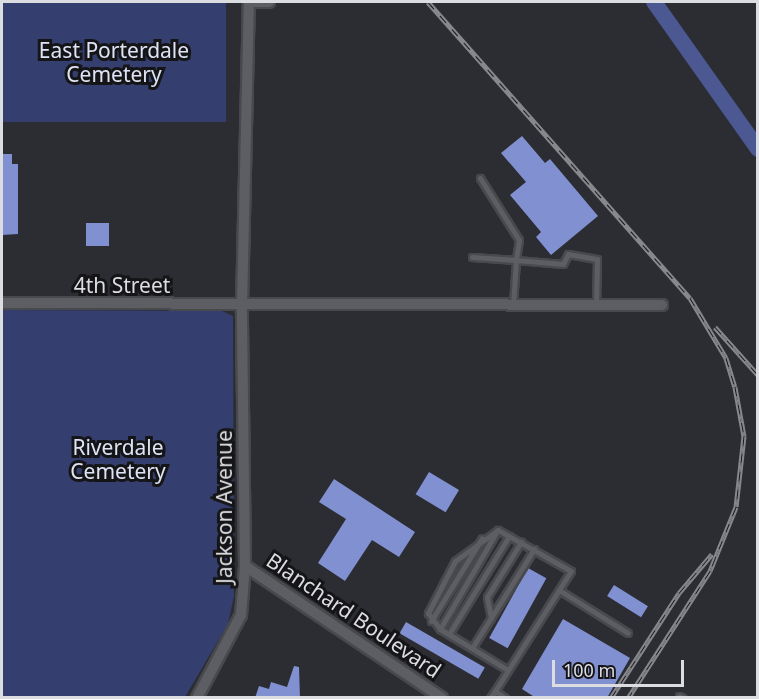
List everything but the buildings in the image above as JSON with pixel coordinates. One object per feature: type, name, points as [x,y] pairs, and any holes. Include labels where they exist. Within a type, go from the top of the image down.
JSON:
[{"type":"street","points":[[249,2],[269,2]]},
{"type":"street","name":"Jackson Avenue","points":[[197,698],[241,615],[245,566],[242,305],[249,2]]},
{"type":"street","name":"4th Street","points":[[2,303],[662,305]]},
{"type":"street","name":"Blanchard Boulevard","points":[[245,566],[442,698]]},
{"type":"lane","points":[[480,178],[519,240],[513,305]]},
{"type":"lane","points":[[472,257],[563,264],[568,254],[597,259],[596,305]]},
{"type":"lane","points":[[490,698],[570,571],[498,530]]},
{"type":"lane","points":[[498,530],[483,536],[455,561],[430,602],[431,621],[440,629],[508,670]]},
{"type":"lane","points":[[440,629],[498,530]]},
{"type":"lane","points":[[431,621],[483,536]]},
{"type":"lane","points":[[449,634],[509,536]]},
{"type":"lane","points":[[491,618],[487,597],[521,542]]},
{"type":"lane","points":[[472,648],[534,549]]},
{"type":"lane","points":[[559,590],[628,633]]},
{"type":"lane","points":[[495,691],[505,698]]},
{"type":"green space","name":"East Porterdale Cemetery","points":[[2,2],[226,2],[226,122],[2,122]]},
{"type":"green space","name":"Riverdale Cemetery","points":[[2,310],[222,311],[233,316],[234,596],[228,624],[185,697],[2,697]]},
{"type":"waterway","points":[[654,2],[758,149]]},
{"type":"railway","points":[[428,2],[690,298],[726,358],[735,387],[744,436],[736,507],[710,571],[628,698]]},
{"type":"railway","points":[[715,327],[758,375]]},
{"type":"railway","points":[[611,698],[679,593],[712,554]]}]
